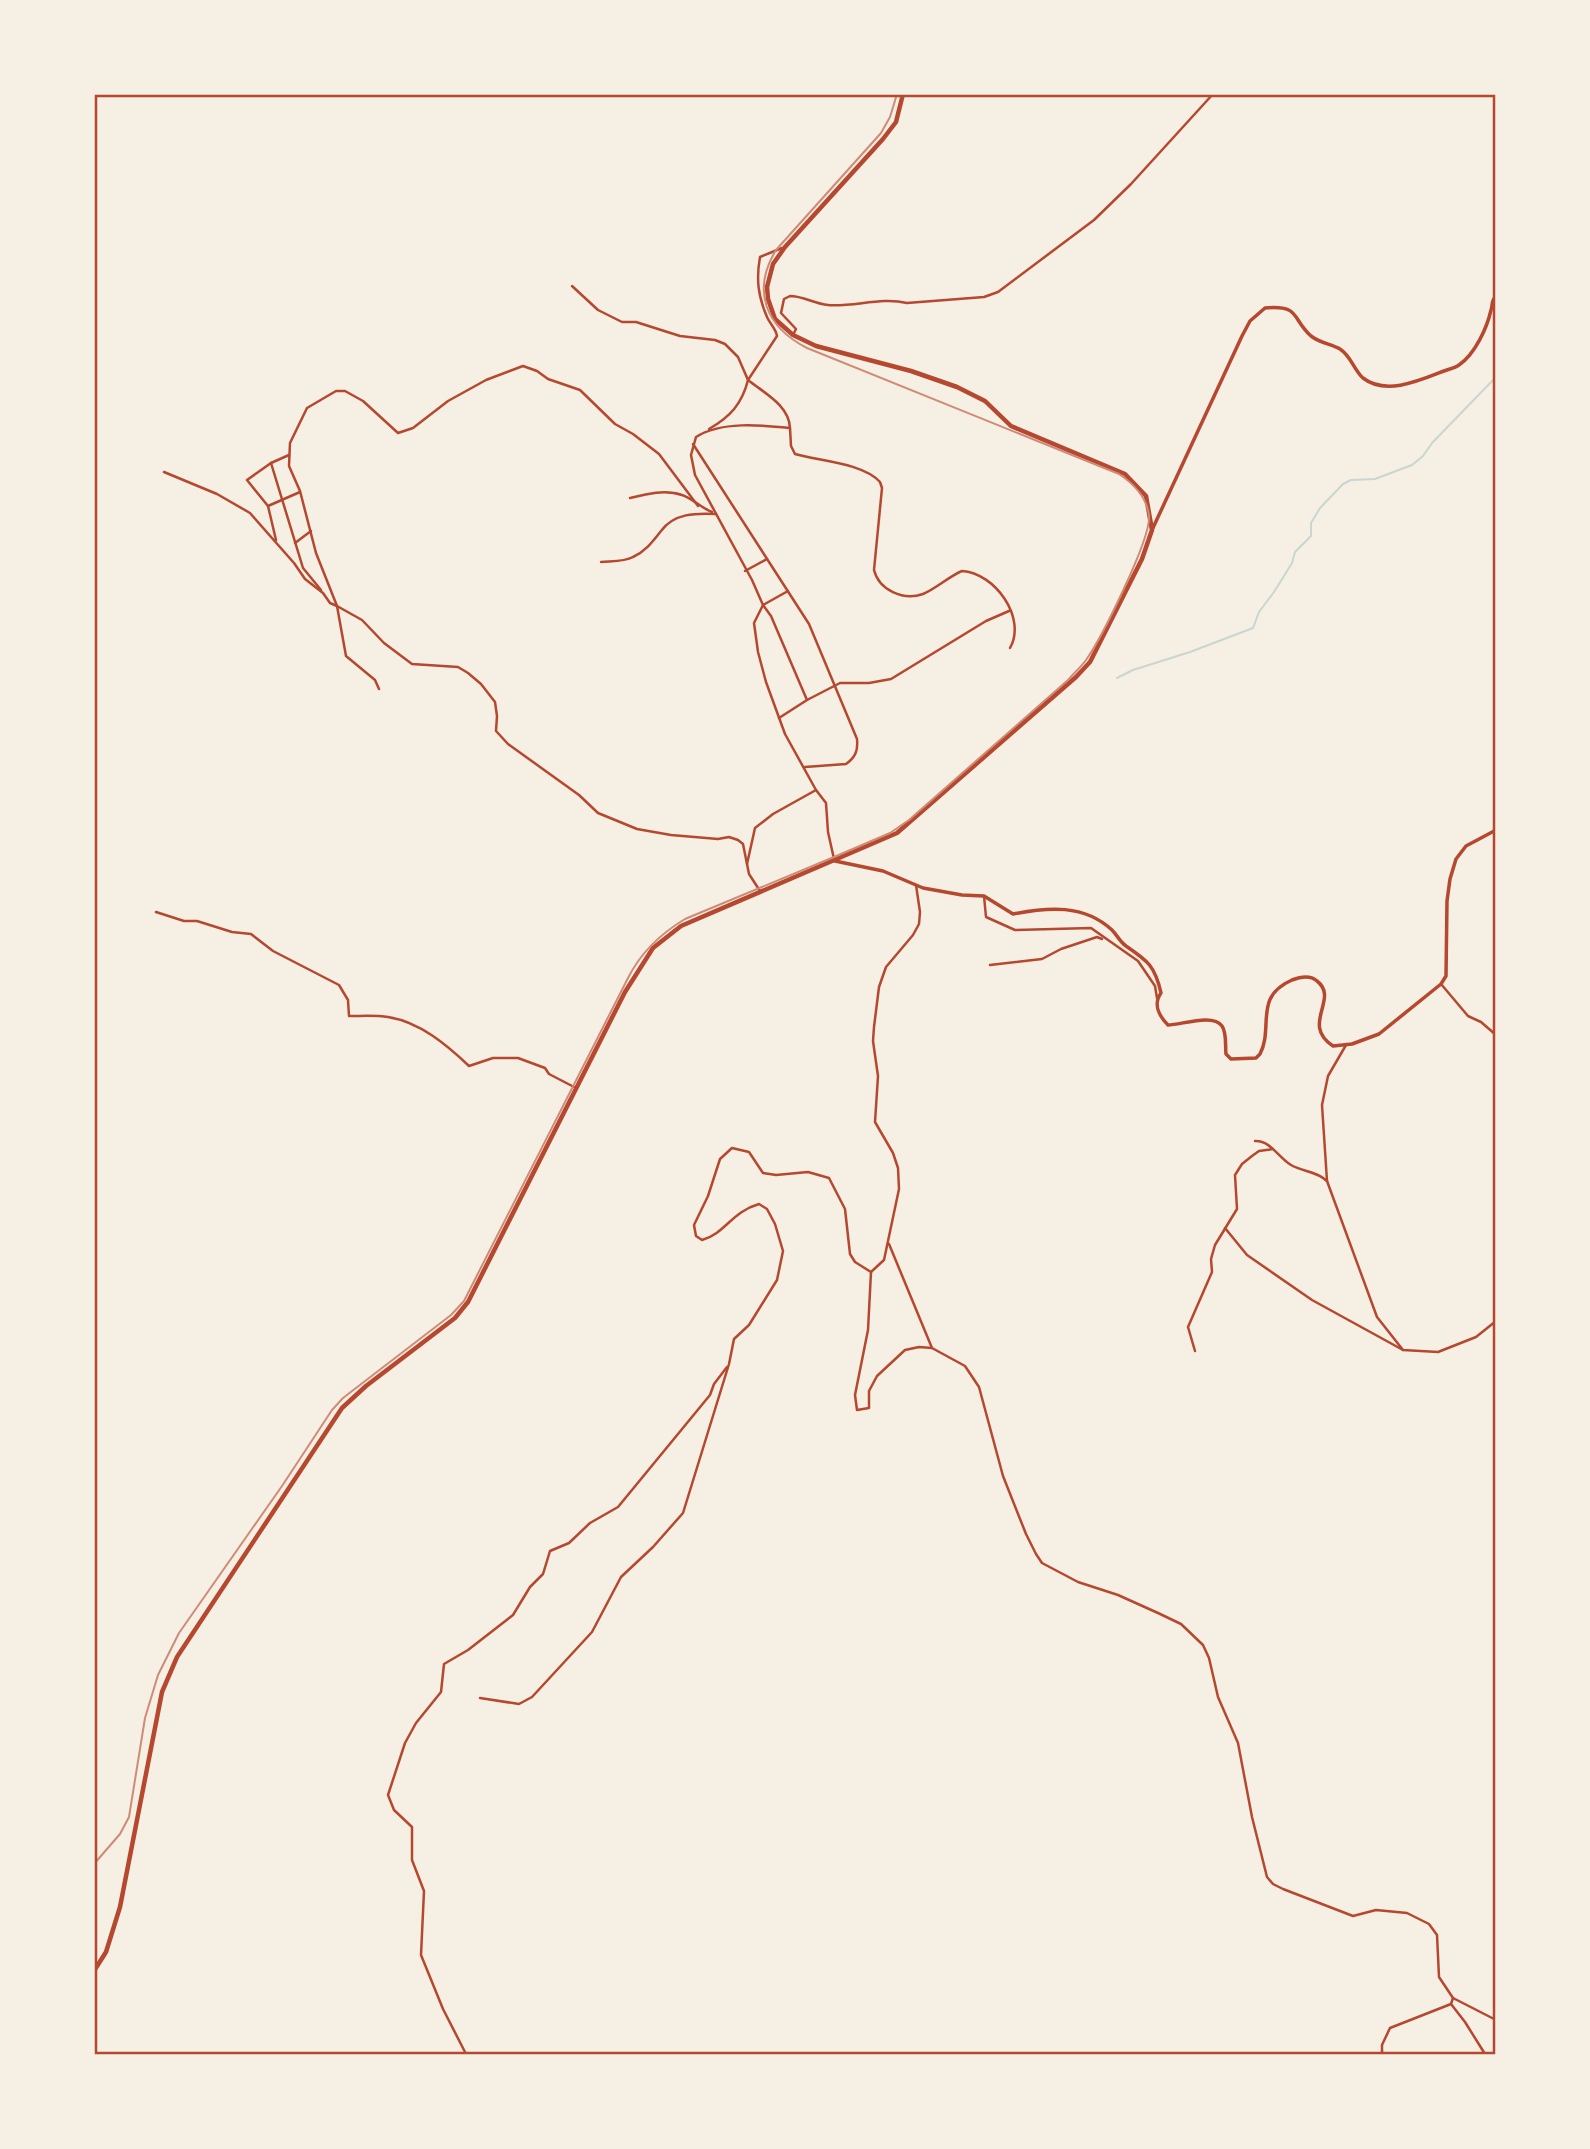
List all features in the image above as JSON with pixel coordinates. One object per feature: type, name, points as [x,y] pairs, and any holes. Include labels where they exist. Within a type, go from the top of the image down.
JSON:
[{"type":"main road","points":[[94,1971],[106,1952],[120,1907],[162,1692],[177,1657],[342,1408],[366,1386],[455,1318],[468,1302],[625,992],[653,948],[681,926],[897,833],[1090,662],[1142,559],[1152,530],[1146,496],[1125,474],[1011,426],[985,401],[957,387],[911,370],[816,346],[793,335],[775,319],[767,287],[773,264],[896,122],[903,94]]},
{"type":"street","points":[[793,335],[796,329],[781,313],[784,299],[790,296],[837,306],[897,300],[907,303],[984,297],[998,292],[1094,220],[1131,184],[1213,94]]},
{"type":"street","points":[[785,247],[760,257],[757,284],[767,316],[777,336],[748,380],[738,406],[731,414],[696,437],[692,444],[692,466],[771,616],[807,700]]},
{"type":"street","points":[[572,286],[598,310],[622,322],[636,322],[680,336],[715,340],[725,344],[738,357],[748,380],[776,400],[789,419],[791,446],[795,454],[868,473],[880,482],[882,488],[874,570],[876,579],[888,591],[911,596],[923,594],[962,572],[982,575],[996,586],[1016,627],[1016,638],[1010,648]]},
{"type":"street","points":[[1152,530],[1242,336],[1251,321],[1265,308],[1288,309],[1297,315],[1311,335],[1343,351],[1366,381],[1388,386],[1418,381],[1460,365],[1480,338],[1492,300],[1496,296]]},
{"type":"street","points":[[379,689],[375,680],[346,656],[337,606],[316,553],[300,491],[289,466],[290,443],[307,408],[336,391],[345,391],[363,401],[388,425],[402,433],[413,428],[448,401],[486,380],[523,366],[548,379],[580,390],[615,424],[659,454],[698,506]]},
{"type":"street","points":[[706,431],[736,427],[790,428]]},
{"type":"street","points":[[692,444],[809,624],[857,739],[858,748],[846,764],[804,767]]},
{"type":"street","points":[[277,544],[268,506],[247,480],[271,463],[289,455]]},
{"type":"street","points":[[271,463],[284,498],[303,568],[330,603],[362,620],[384,643],[412,664],[458,667],[467,673],[481,684],[495,702],[496,731],[508,744],[579,795],[598,813],[637,828],[671,835],[718,839],[729,837],[738,840],[743,844],[749,874],[761,892]]},
{"type":"street","points":[[164,472],[217,494],[250,513],[305,579],[323,593]]},
{"type":"street","points":[[268,506],[300,491]]},
{"type":"street","points":[[630,498],[648,493],[683,495],[716,514]]},
{"type":"street","points":[[601,562],[636,556],[679,516],[716,514]]},
{"type":"street","points":[[295,543],[311,531]]},
{"type":"street","points":[[745,571],[768,559]]},
{"type":"street","points":[[788,591],[763,605],[754,624],[758,653],[779,718],[816,790],[826,803],[834,860],[883,871],[916,885],[944,892],[984,896],[1013,914],[1059,907],[1079,911],[1113,931],[1124,945],[1148,962],[1157,977],[1161,993],[1157,998]]},
{"type":"street","points":[[779,718],[835,685],[891,679],[996,615],[1009,611]]},
{"type":"street","points":[[747,864],[750,861],[755,828],[773,814],[816,790]]},
{"type":"street","points":[[984,896],[986,917],[1006,928],[1091,928],[1138,961],[1155,986],[1157,1008],[1168,1025],[1203,1020],[1218,1023],[1223,1027],[1226,1054],[1231,1059],[1256,1058],[1264,1047],[1264,1025],[1269,1000],[1283,984],[1299,977],[1314,978],[1322,985],[1325,996],[1318,1018],[1319,1029],[1323,1039],[1333,1046],[1346,1045],[1379,1034],[1441,984],[1446,976],[1447,901],[1456,859],[1466,846],[1496,830]]},
{"type":"street","points":[[916,885],[919,924],[886,967],[879,987],[874,1027],[873,1041],[878,1076],[875,1122],[898,1168],[900,1189],[884,1260],[871,1272],[868,1330],[855,1395],[857,1410],[869,1408],[869,1391],[873,1382],[899,1353],[910,1348],[932,1348],[965,1366],[974,1376],[987,1409],[1003,1476],[1026,1534],[1042,1563],[1078,1582],[1118,1595],[1181,1624],[1203,1645],[1219,1697],[1238,1744],[1252,1817],[1268,1877],[1273,1884],[1353,1916],[1385,1910],[1407,1913],[1429,1924],[1437,1935],[1439,1977],[1453,1998],[1496,2020]]},
{"type":"street","points":[[156,912],[184,921],[197,921],[232,932],[251,934],[273,951],[339,985],[348,1000],[349,1016],[398,1019],[443,1042],[469,1066],[506,1056],[534,1062],[576,1089]]},
{"type":"street","points":[[990,965],[1042,959],[1061,949],[1097,937],[1109,941]]},
{"type":"street","points":[[1441,984],[1468,1016],[1481,1022],[1496,1035]]},
{"type":"street","points":[[1346,1045],[1328,1076],[1322,1105],[1327,1181],[1377,1317],[1402,1350]]},
{"type":"street","points":[[1255,1141],[1263,1141],[1291,1165],[1322,1176],[1327,1181]]},
{"type":"street","points":[[480,1698],[519,1704],[532,1697],[592,1632],[621,1577],[653,1547],[683,1513],[729,1364],[734,1339],[749,1325],[776,1280],[783,1251],[775,1224],[767,1209],[759,1204],[736,1214],[713,1237],[702,1240],[696,1236],[694,1225],[708,1196],[720,1158],[732,1148],[749,1152],[763,1173],[776,1175],[808,1171],[829,1178],[845,1209],[850,1254],[855,1262],[871,1272]]},
{"type":"street","points":[[1195,1351],[1188,1327],[1212,1272],[1214,1245],[1237,1209],[1235,1175],[1242,1164],[1259,1151],[1273,1149]]},
{"type":"street","points":[[1225,1228],[1247,1255],[1290,1285],[1353,1324],[1402,1350],[1438,1352],[1476,1337],[1496,1321]]},
{"type":"street","points":[[889,1244],[932,1348]]},
{"type":"street","points":[[466,2054],[443,2009],[421,1955],[424,1891],[412,1860],[412,1828],[394,1810],[388,1795],[405,1743],[416,1723],[442,1692],[444,1664],[468,1650],[513,1615],[530,1587],[544,1574],[550,1551],[569,1543],[590,1523],[618,1507],[710,1395],[714,1384],[729,1364]]},
{"type":"street","points":[[1451,2004],[1453,1998]]},
{"type":"street","points":[[1382,2054],[1382,2045],[1390,2028],[1451,2004]]},
{"type":"street","points":[[1451,2004],[1485,2054]]},
{"type":"waterway","points":[[1117,678],[1253,628],[1259,612],[1292,563],[1295,552],[1311,536],[1311,523],[1320,508],[1343,484],[1351,480],[1375,479],[1412,465],[1496,377]]},
{"type":"railway","points":[[94,1864],[120,1834],[129,1817],[145,1718],[158,1675],[179,1633],[332,1410],[343,1398],[451,1315],[464,1301],[628,978],[645,952],[659,937],[685,919],[890,833],[909,820],[1080,668],[1093,649],[1124,589],[1142,545],[1149,516],[1143,497],[1125,478],[807,348],[781,330],[767,306],[765,280],[768,265],[776,250],[881,133],[890,117],[897,94]]}]
